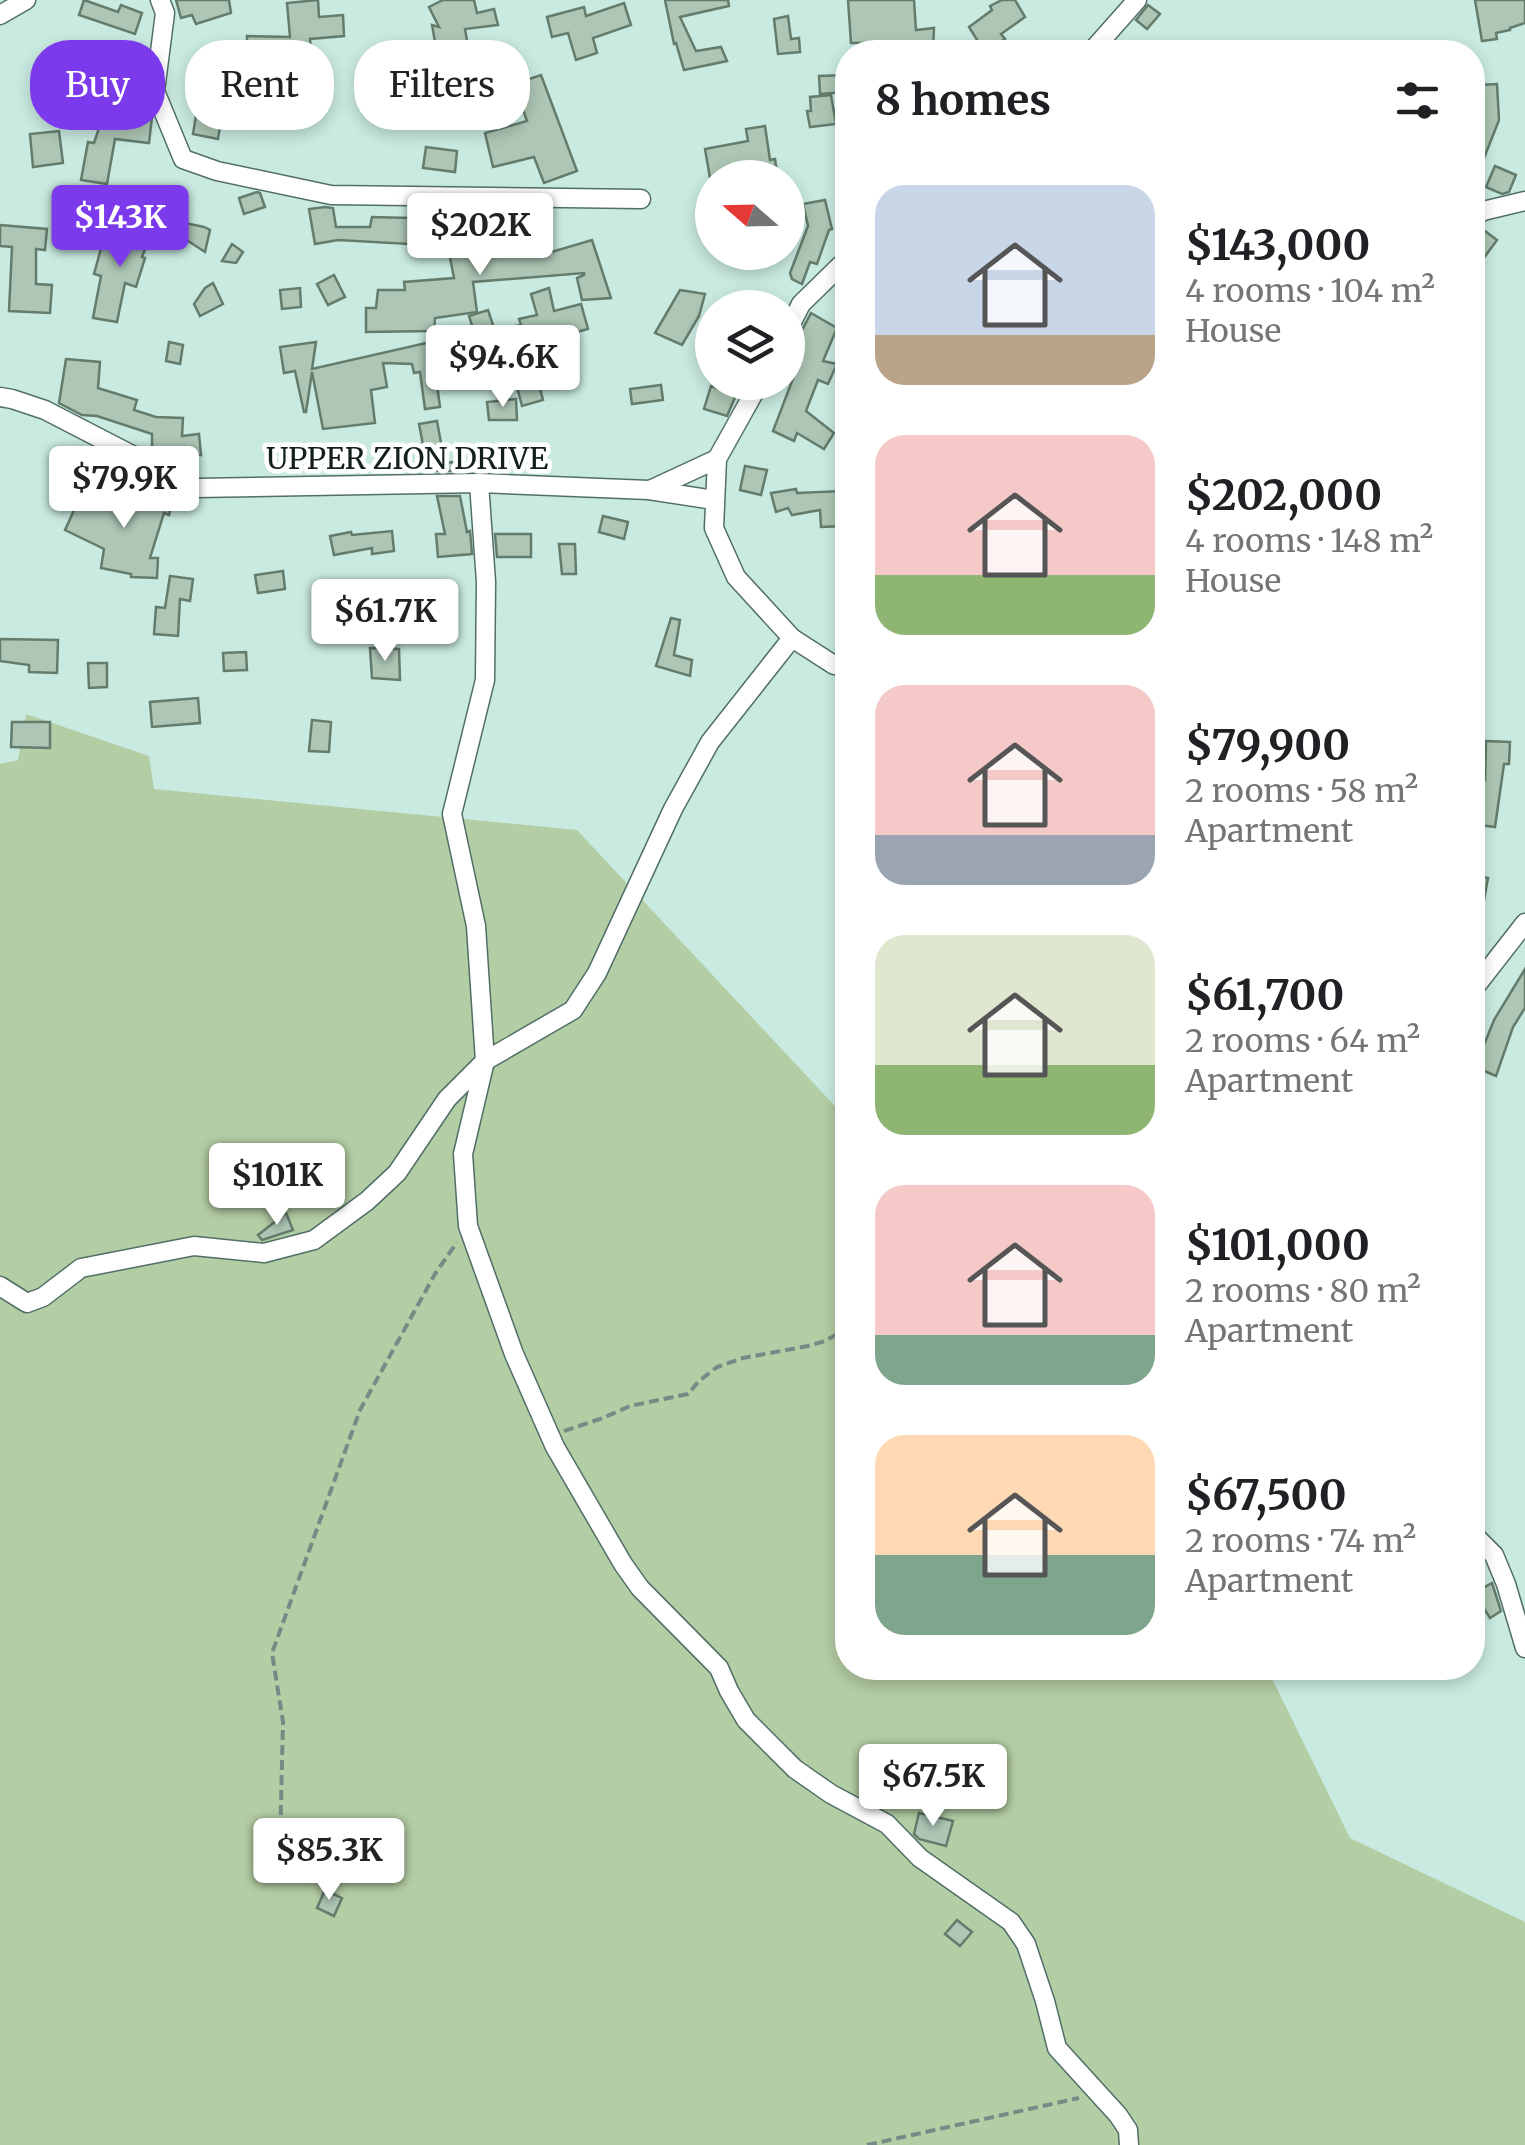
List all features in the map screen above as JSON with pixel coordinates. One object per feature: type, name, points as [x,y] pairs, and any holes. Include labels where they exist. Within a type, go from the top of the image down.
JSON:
[{"type":"street","points":[[0,15],[26,0]]},
{"type":"street","points":[[160,0],[165,13],[155,91],[183,159],[216,171],[331,195],[641,200]]},
{"type":"street","points":[[1102,40],[1137,0]]},
{"type":"street","points":[[1485,211],[1525,201]]},
{"type":"street","points":[[805,300],[835,271]]},
{"type":"street","name":"UPPER ZION DRIVE","points":[[0,398],[12,398],[44,410],[196,488],[479,482],[649,490],[714,500]]},
{"type":"street","points":[[750,400],[717,459],[714,528],[736,577],[792,638],[834,665]]},
{"type":"street","points":[[649,490],[717,459]]},
{"type":"street","points":[[479,482],[486,582],[484,680],[452,814],[476,926],[486,1061],[463,1154],[468,1226],[514,1354],[550,1435],[640,1588],[719,1668],[746,1720],[795,1769],[830,1794],[887,1824],[920,1858],[1011,1922],[1026,1944],[1057,2048],[1118,2115],[1128,2130],[1129,2145]]},
{"type":"street","points":[[0,1286],[27,1303],[43,1297],[81,1268],[194,1246],[264,1253],[314,1240],[366,1202],[397,1174],[447,1099],[486,1061],[573,1010],[598,973],[673,809],[710,742],[792,638]]},
{"type":"street","points":[[1485,974],[1525,923]]},
{"type":"street","points":[[1485,1546],[1494,1555],[1506,1584],[1525,1648]]},
{"type":"path","points":[[280,1846],[283,1722],[272,1654],[360,1410],[435,1274],[468,1226]]},
{"type":"path","points":[[550,1435],[630,1406],[688,1394],[717,1367],[808,1346],[835,1335]]},
{"type":"path","points":[[868,2145],[1098,2094]]},
{"type":"green space","points":[[26,714],[149,756],[154,789],[577,830],[835,1106],[835,1680],[1273,1680],[1350,1838],[1525,1922],[1525,2145],[0,2145],[0,764],[18,760]]},
{"type":"building","points":[[84,0],[118,12],[121,5],[142,13],[135,34],[79,15]]},
{"type":"building","points":[[176,0],[229,0],[231,13],[196,24],[192,15],[181,18]]},
{"type":"building","points":[[318,0],[319,17],[343,15],[344,36],[247,40],[247,36],[290,37],[287,3]]},
{"type":"building","points":[[443,0],[474,0],[477,13],[494,9],[498,25],[465,29],[467,40],[435,40],[432,25],[439,27],[429,7]]},
{"type":"building","points":[[665,0],[728,0],[729,6],[680,17],[696,51],[721,47],[727,61],[684,70]]},
{"type":"building","points":[[848,0],[914,0],[916,30],[934,28],[934,40],[851,40]]},
{"type":"building","points":[[1002,0],[1015,0],[1025,17],[1001,34],[1003,40],[977,40],[969,27],[992,10],[990,6]]},
{"type":"building","points":[[1475,0],[1525,0],[1525,23],[1496,33],[1497,39],[1482,40]]},
{"type":"building","points":[[624,3],[631,25],[593,38],[597,53],[576,60],[568,33],[552,37],[547,17],[584,7],[586,16]]},
{"type":"building","points":[[1148,5],[1160,14],[1147,29],[1136,20]]},
{"type":"building","points":[[788,16],[791,39],[799,38],[800,52],[778,54],[774,19]]},
{"type":"building","points":[[541,75],[577,171],[544,183],[534,157],[493,167],[485,133],[530,130],[530,79]]},
{"type":"building","points":[[835,75],[835,93],[820,94],[819,76]]},
{"type":"building","points":[[1497,84],[1499,120],[1485,155],[1485,85]]},
{"type":"building","points":[[831,95],[835,124],[810,127],[810,97]]},
{"type":"building","points":[[765,126],[770,160],[707,160],[705,149],[748,141],[746,129]]},
{"type":"building","points":[[98,130],[150,130],[149,143],[115,139],[107,184],[81,180],[88,142],[94,143]]},
{"type":"building","points":[[194,130],[219,130],[218,139],[193,134]]},
{"type":"building","points":[[59,131],[63,163],[33,167],[30,134]]},
{"type":"building","points":[[426,147],[457,151],[455,172],[423,168]]},
{"type":"building","points":[[1495,166],[1516,175],[1509,192],[1502,194],[1486,187]]},
{"type":"building","points":[[257,192],[265,207],[244,214],[239,198]]},
{"type":"building","points":[[825,200],[832,229],[817,264],[810,262],[802,284],[792,279],[790,273],[805,270],[805,204]]},
{"type":"building","points":[[333,208],[336,227],[370,227],[372,217],[410,218],[409,244],[338,240],[315,244],[309,209]]},
{"type":"building","points":[[476,209],[492,210],[504,252],[537,249],[538,256],[592,240],[611,298],[582,300],[577,278],[584,273],[473,282],[477,312],[435,318],[434,331],[366,332],[366,308],[376,308],[378,290],[405,290],[404,282],[454,278],[448,247],[466,244],[458,215]]},
{"type":"building","points":[[125,221],[152,232],[136,287],[125,283],[117,322],[93,318],[101,276],[94,274],[102,245],[113,248]]},
{"type":"building","points":[[185,223],[210,230],[205,252],[182,237]]},
{"type":"building","points":[[0,225],[47,229],[45,250],[36,249],[36,284],[52,285],[50,313],[9,311],[12,247],[0,246]]},
{"type":"building","points":[[1485,231],[1497,240],[1485,256]]},
{"type":"building","points":[[232,244],[243,252],[236,263],[222,261]]},
{"type":"building","points":[[334,275],[345,297],[328,305],[317,284]]},
{"type":"building","points":[[213,283],[223,304],[200,316],[194,304]]},
{"type":"building","points":[[300,288],[301,307],[282,309],[280,290]]},
{"type":"building","points":[[549,288],[554,311],[581,304],[588,329],[550,340],[551,346],[515,354],[510,327],[521,325],[519,319],[537,315],[531,294]]},
{"type":"building","points":[[680,290],[695,292],[695,323],[682,345],[655,333]]},
{"type":"building","points":[[488,310],[495,331],[476,338],[469,316]]},
{"type":"building","points":[[811,313],[835,327],[823,361],[835,364],[835,368],[828,384],[818,380],[806,411],[834,433],[824,449],[797,433],[794,441],[773,431],[785,400],[805,400],[805,324]]},
{"type":"building","points":[[435,341],[440,407],[425,409],[420,372],[414,373],[412,364],[383,363],[387,387],[371,390],[375,423],[323,429],[312,372],[304,412],[295,371],[284,373],[280,347],[316,342],[312,369]]},
{"type":"building","points":[[169,342],[183,345],[180,364],[166,361]]},
{"type":"building","points":[[66,359],[100,362],[98,388],[137,400],[134,410],[156,417],[183,418],[182,436],[199,434],[201,455],[188,456],[187,448],[152,447],[152,434],[82,415],[59,403]]},
{"type":"building","points":[[537,377],[543,400],[522,406],[516,383]]},
{"type":"building","points":[[661,385],[663,400],[632,404],[630,389]]},
{"type":"building","points":[[516,399],[517,420],[489,420],[487,402]]},
{"type":"building","points":[[707,400],[734,400],[727,416],[704,409]]},
{"type":"building","points":[[437,421],[443,454],[447,463],[452,462],[454,471],[428,471],[419,424]]},
{"type":"building","points":[[745,466],[767,470],[761,495],[740,490]]},
{"type":"building","points":[[141,484],[174,493],[150,558],[158,558],[157,578],[131,577],[101,568],[104,549],[65,530],[81,495],[120,514],[121,509],[133,513]]},
{"type":"building","points":[[796,489],[797,493],[835,491],[835,526],[821,527],[820,510],[792,515],[788,508],[776,512],[771,493]]},
{"type":"building","points":[[437,496],[460,496],[472,554],[438,557],[436,534],[445,534]]},
{"type":"building","points":[[603,516],[628,522],[624,539],[599,532]]},
{"type":"building","points":[[392,531],[394,551],[372,554],[372,548],[334,555],[330,536]]},
{"type":"building","points":[[495,534],[531,534],[531,557],[497,557]]},
{"type":"building","points":[[559,544],[575,544],[576,574],[562,574]]},
{"type":"building","points":[[283,571],[285,589],[258,593],[255,575]]},
{"type":"building","points":[[170,576],[193,579],[190,601],[180,599],[178,636],[154,634],[156,607],[165,608]]},
{"type":"building","points":[[416,604],[419,629],[388,633],[385,607]]},
{"type":"building","points":[[671,618],[680,620],[674,655],[692,660],[690,676],[656,666]]},
{"type":"building","points":[[0,639],[58,640],[57,673],[29,672],[29,665],[0,661]]},
{"type":"building","points":[[370,648],[399,649],[400,680],[372,678]]},
{"type":"building","points":[[246,652],[247,670],[224,671],[223,653]]},
{"type":"building","points":[[88,663],[107,663],[107,687],[89,688]]},
{"type":"building","points":[[198,698],[200,723],[152,727],[150,702]]},
{"type":"building","points":[[312,720],[331,722],[329,752],[309,751]]},
{"type":"building","points":[[12,722],[50,722],[50,748],[11,747]]},
{"type":"building","points":[[1486,741],[1510,742],[1495,827],[1485,826]]},
{"type":"building","points":[[1525,969],[1525,1008],[1513,1027],[1496,1076],[1485,1071],[1485,1042]]},
{"type":"building","points":[[286,1213],[293,1230],[262,1240],[258,1235]]},
{"type":"building","points":[[1492,1583],[1501,1611],[1490,1618],[1485,1610],[1485,1587]]},
{"type":"building","points":[[919,1813],[953,1821],[946,1846],[914,1834]]},
{"type":"building","points":[[325,1890],[342,1898],[334,1916],[317,1908]]},
{"type":"building","points":[[957,1920],[972,1932],[960,1946],[945,1934]]}]
